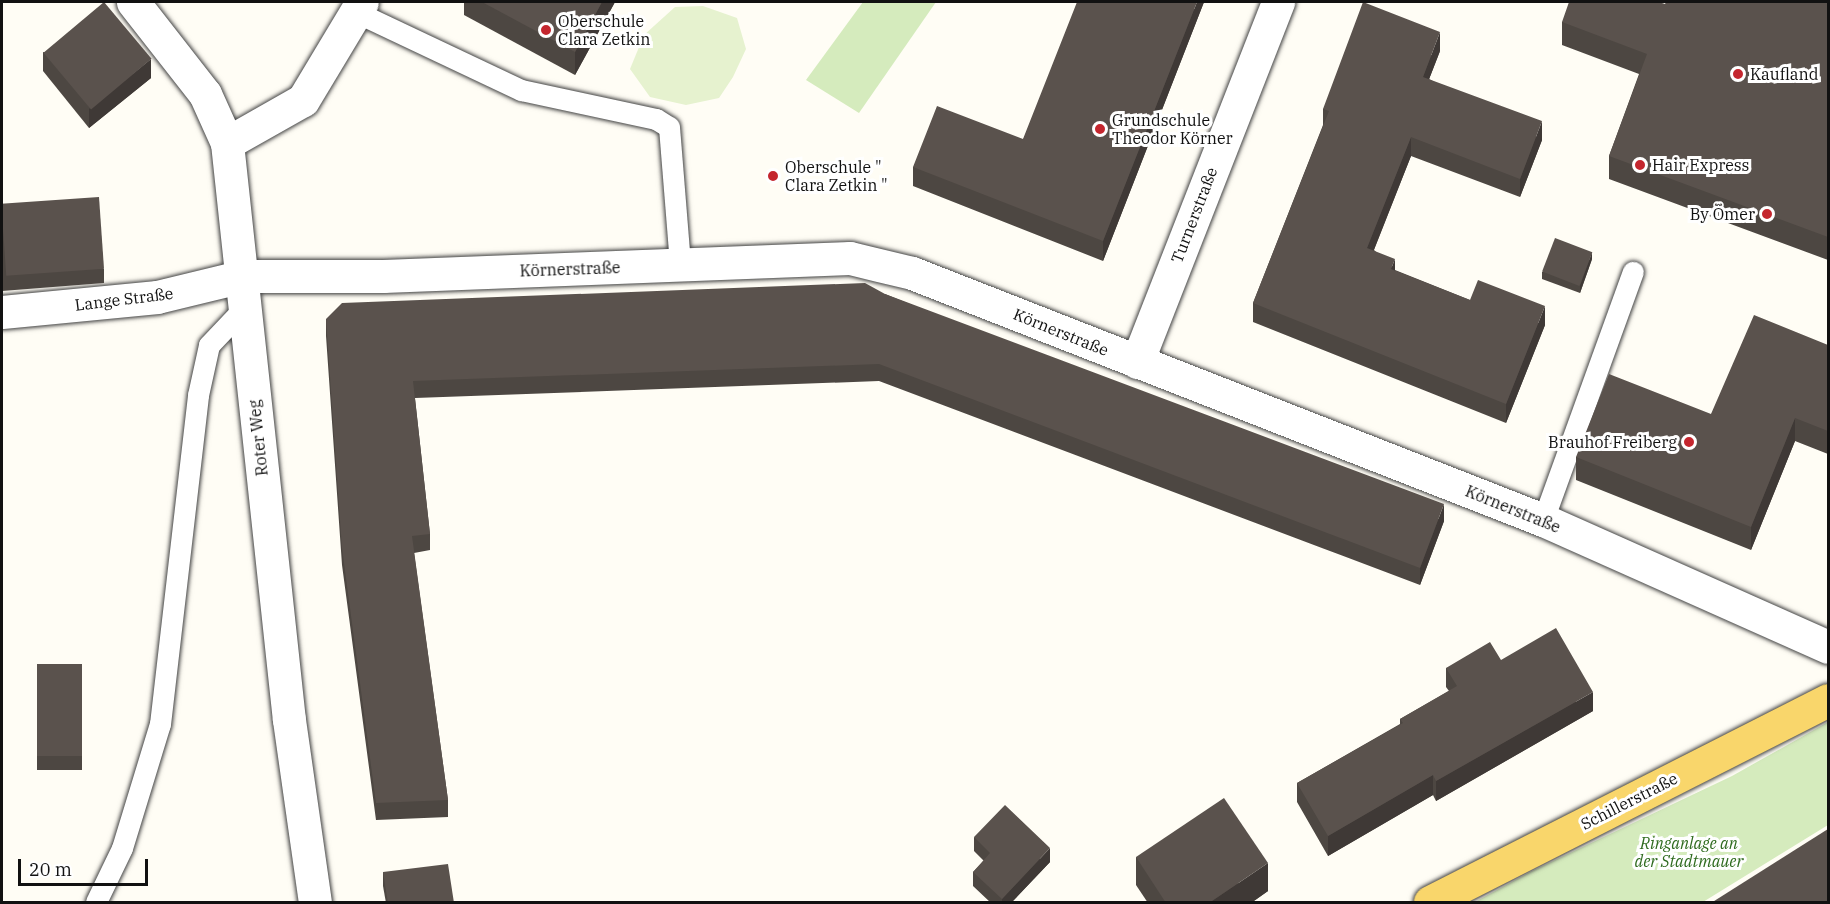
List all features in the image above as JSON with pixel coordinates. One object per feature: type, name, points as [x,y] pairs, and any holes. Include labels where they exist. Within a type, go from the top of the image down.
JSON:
[{"type":"main road","name":"Schillerstraße","points":[[1431,903],[1828,700]]},
{"type":"street","name":"Roter Weg","points":[[133,2],[205,94],[227,143],[245,291],[289,720],[315,903]]},
{"type":"street","name":"Turnerstraße","points":[[1137,362],[1278,2]]},
{"type":"street","points":[[227,143],[303,100],[359,7]]},
{"type":"street","name":"Körnerstraße","points":[[245,291],[383,276],[850,258],[912,273],[1543,520],[1828,646]]},
{"type":"street","name":"Lange Straße","points":[[2,312],[245,291]]},
{"type":"lane","points":[[359,7],[521,90],[656,119],[669,127],[680,264]]},
{"type":"lane","points":[[1543,520],[1633,272]]},
{"type":"lane","points":[[96,903],[122,848],[160,724],[197,406],[208,345],[245,291]]},
{"type":"green space","points":[[863,2],[936,2],[859,113],[806,80]]},
{"type":"green space","points":[[703,6],[737,18],[746,49],[733,77],[719,98],[686,105],[650,97],[630,69],[644,35],[675,7]]},
{"type":"green space","name":"Ringanlage an der Stadtmauer","points":[[1828,722],[1828,825],[1703,902],[1475,902],[1530,872],[1732,776]]},
{"type":"building","points":[[104,2],[152,59],[91,109],[43,53]]},
{"type":"building","points":[[482,2],[602,2],[575,52]]},
{"type":"building","name":"Grundschule Theodor Körner","points":[[1077,2],[1197,2],[1103,241],[913,167],[937,106],[1023,139]]},
{"type":"building","points":[[1363,2],[1440,32],[1423,77],[1542,121],[1520,179],[1411,137],[1367,248],[1395,259],[1391,269],[1470,300],[1478,280],[1545,306],[1506,404],[1253,303],[1329,111],[1323,109]]},
{"type":"building","name":"Kaufland","points":[[1569,2],[1659,2],[1665,4],[1666,2],[1828,2],[1828,237],[1609,156],[1647,54],[1562,22]]},
{"type":"building","points":[[99,197],[104,269],[6,276],[2,204]]},
{"type":"building","points":[[1555,238],[1592,252],[1579,286],[1542,272]]},
{"type":"building","points":[[865,283],[885,294],[1444,504],[1420,568],[879,364],[413,381],[430,534],[412,536],[448,800],[376,803],[342,548],[326,319],[342,303]]},
{"type":"building","name":"Brauhof Freiberg","points":[[1754,315],[1828,345],[1828,431],[1795,418],[1751,527],[1576,457],[1609,374],[1711,414]]},
{"type":"building","points":[[1556,628],[1593,692],[1436,781],[1433,775],[1328,836],[1297,783],[1403,723],[1400,719],[1457,686],[1446,668],[1490,642],[1501,660]]},
{"type":"building","points":[[37,664],[82,664],[82,756],[37,756]]},
{"type":"building","points":[[1224,798],[1268,863],[1209,903],[1166,903],[1136,857]]},
{"type":"building","points":[[1005,805],[1050,848],[1002,899],[973,872],[990,853],[974,837]]},
{"type":"building","points":[[1828,829],[1828,903],[1711,903]]},
{"type":"building","points":[[448,864],[454,903],[388,903],[383,872]]},
{"type":"place","name":"Oberschule Clara Zetkin","points":[[546,30]]},
{"type":"place","name":"Kaufland","points":[[1738,74]]},
{"type":"place","name":"Grundschule Theodor Körner","points":[[1100,129]]},
{"type":"place","name":"Hair Express","points":[[1640,165]]},
{"type":"place","name":"Oberschule \" Clara Zetkin \"","points":[[773,176]]},
{"type":"place","name":"By Ömer","points":[[1767,214]]},
{"type":"place","name":"Brauhof Freiberg","points":[[1689,442]]}]
